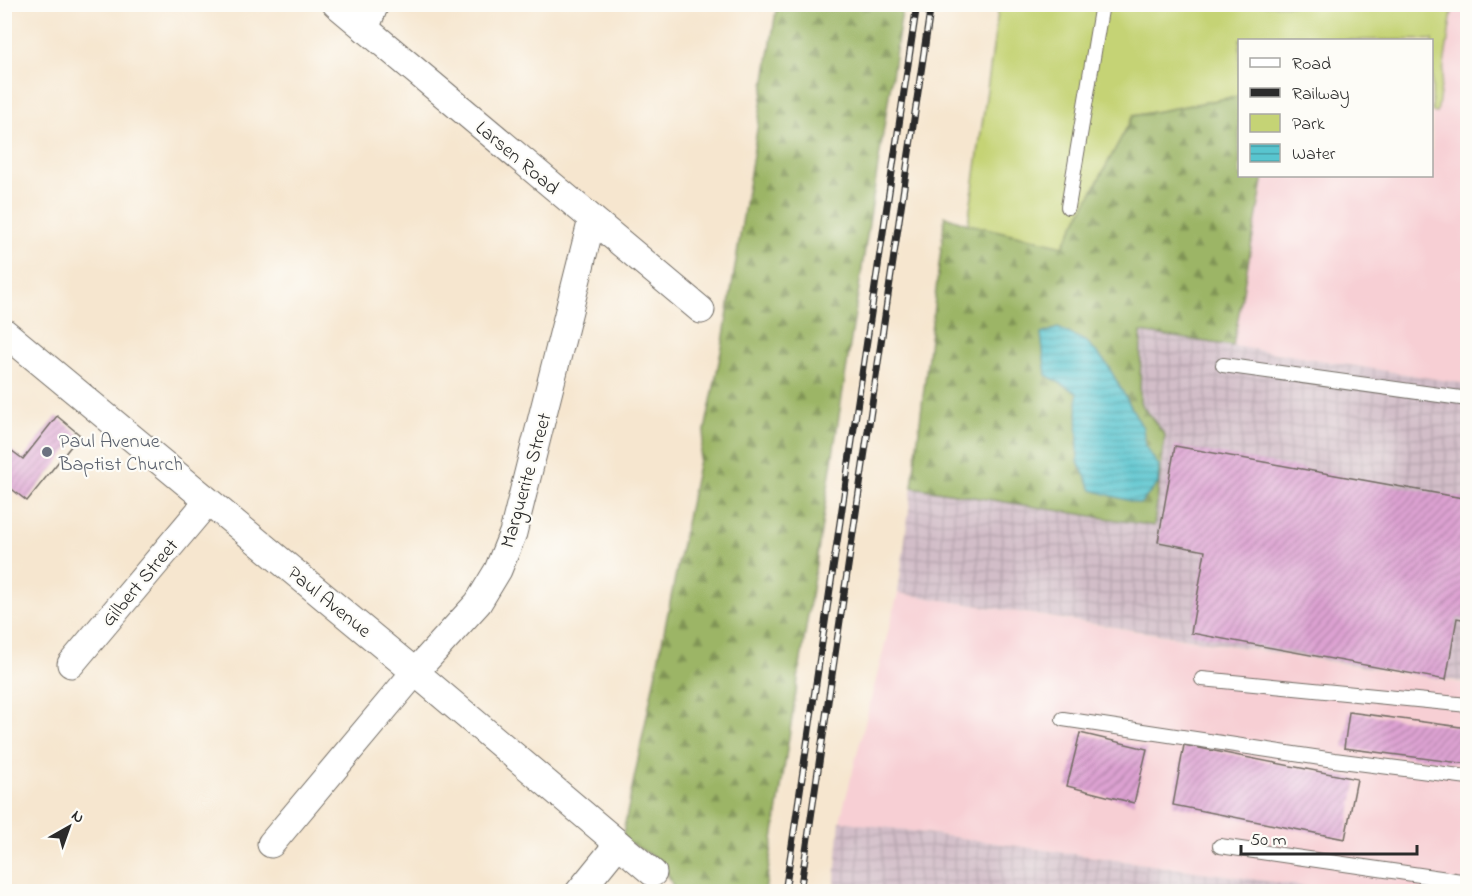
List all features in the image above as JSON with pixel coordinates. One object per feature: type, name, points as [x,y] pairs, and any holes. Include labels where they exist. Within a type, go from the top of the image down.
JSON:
[{"type":"street","name":"Larsen Road","points":[[336,4],[370,16],[592,219],[701,310]]},
{"type":"street","name":"Marguerite Street","points":[[271,844],[416,672],[478,603],[498,570],[513,533],[592,219]]},
{"type":"street","name":"Paul Avenue","points":[[4,332],[416,672],[653,873]]},
{"type":"street","name":"Gilbert Street","points":[[71,664],[208,501]]},
{"type":"street","points":[[579,891],[618,844]]},
{"type":"lane","points":[[1068,207],[1102,4]]},
{"type":"lane","points":[[1222,365],[1467,399]]},
{"type":"lane","points":[[1202,679],[1467,705]]},
{"type":"lane","points":[[1063,719],[1334,760],[1467,777]]},
{"type":"lane","points":[[1220,846],[1467,882]]},
{"type":"shaded area","points":[[1453,5],[1467,5],[1467,384],[1233,346],[1264,177],[1433,177],[1433,112],[1437,112]]},
{"type":"shaded area","points":[[1141,331],[1467,384],[1467,683],[898,593],[912,487],[1154,526],[1165,435],[1140,404]]},
{"type":"shaded area","points":[[898,593],[1467,684],[1467,891],[1337,891],[840,821]]},
{"type":"shaded area","points":[[840,821],[1337,891],[834,891]]},
{"type":"green space","points":[[777,5],[903,5],[765,891],[675,891],[662,862],[622,838],[723,342]]},
{"type":"green space","points":[[999,5],[1453,5],[1437,113],[1433,112],[1433,39],[1238,39],[1238,96],[1133,116],[1063,246],[968,224]]},
{"type":"green space","points":[[1238,96],[1238,177],[1264,177],[1233,346],[1141,332],[1140,403],[1165,435],[1154,526],[912,487],[945,216],[968,224],[1063,246],[1133,116]]},
{"type":"water","points":[[1058,328],[1087,342],[1107,364],[1143,428],[1145,446],[1159,466],[1158,484],[1140,504],[1092,490],[1078,462],[1077,393],[1046,375],[1041,334]]},
{"type":"building","name":"Paul Avenue Baptist Church","points":[[57,416],[80,435],[27,501],[4,483],[4,445],[23,459]]},
{"type":"building","points":[[1175,446],[1468,499],[1468,620],[1457,618],[1446,680],[1191,633],[1205,551],[1158,542]]},
{"type":"building","points":[[1349,712],[1468,728],[1468,764],[1344,748]]},
{"type":"building","points":[[1080,733],[1147,749],[1134,803],[1067,786]]},
{"type":"building","points":[[1184,745],[1357,779],[1345,839],[1173,805]]},
{"type":"railway","points":[[785,892],[917,4]]},
{"type":"railway","points":[[800,892],[931,4]]},
{"type":"place","name":"Paul Avenue Baptist Church","points":[[47,452]]}]
